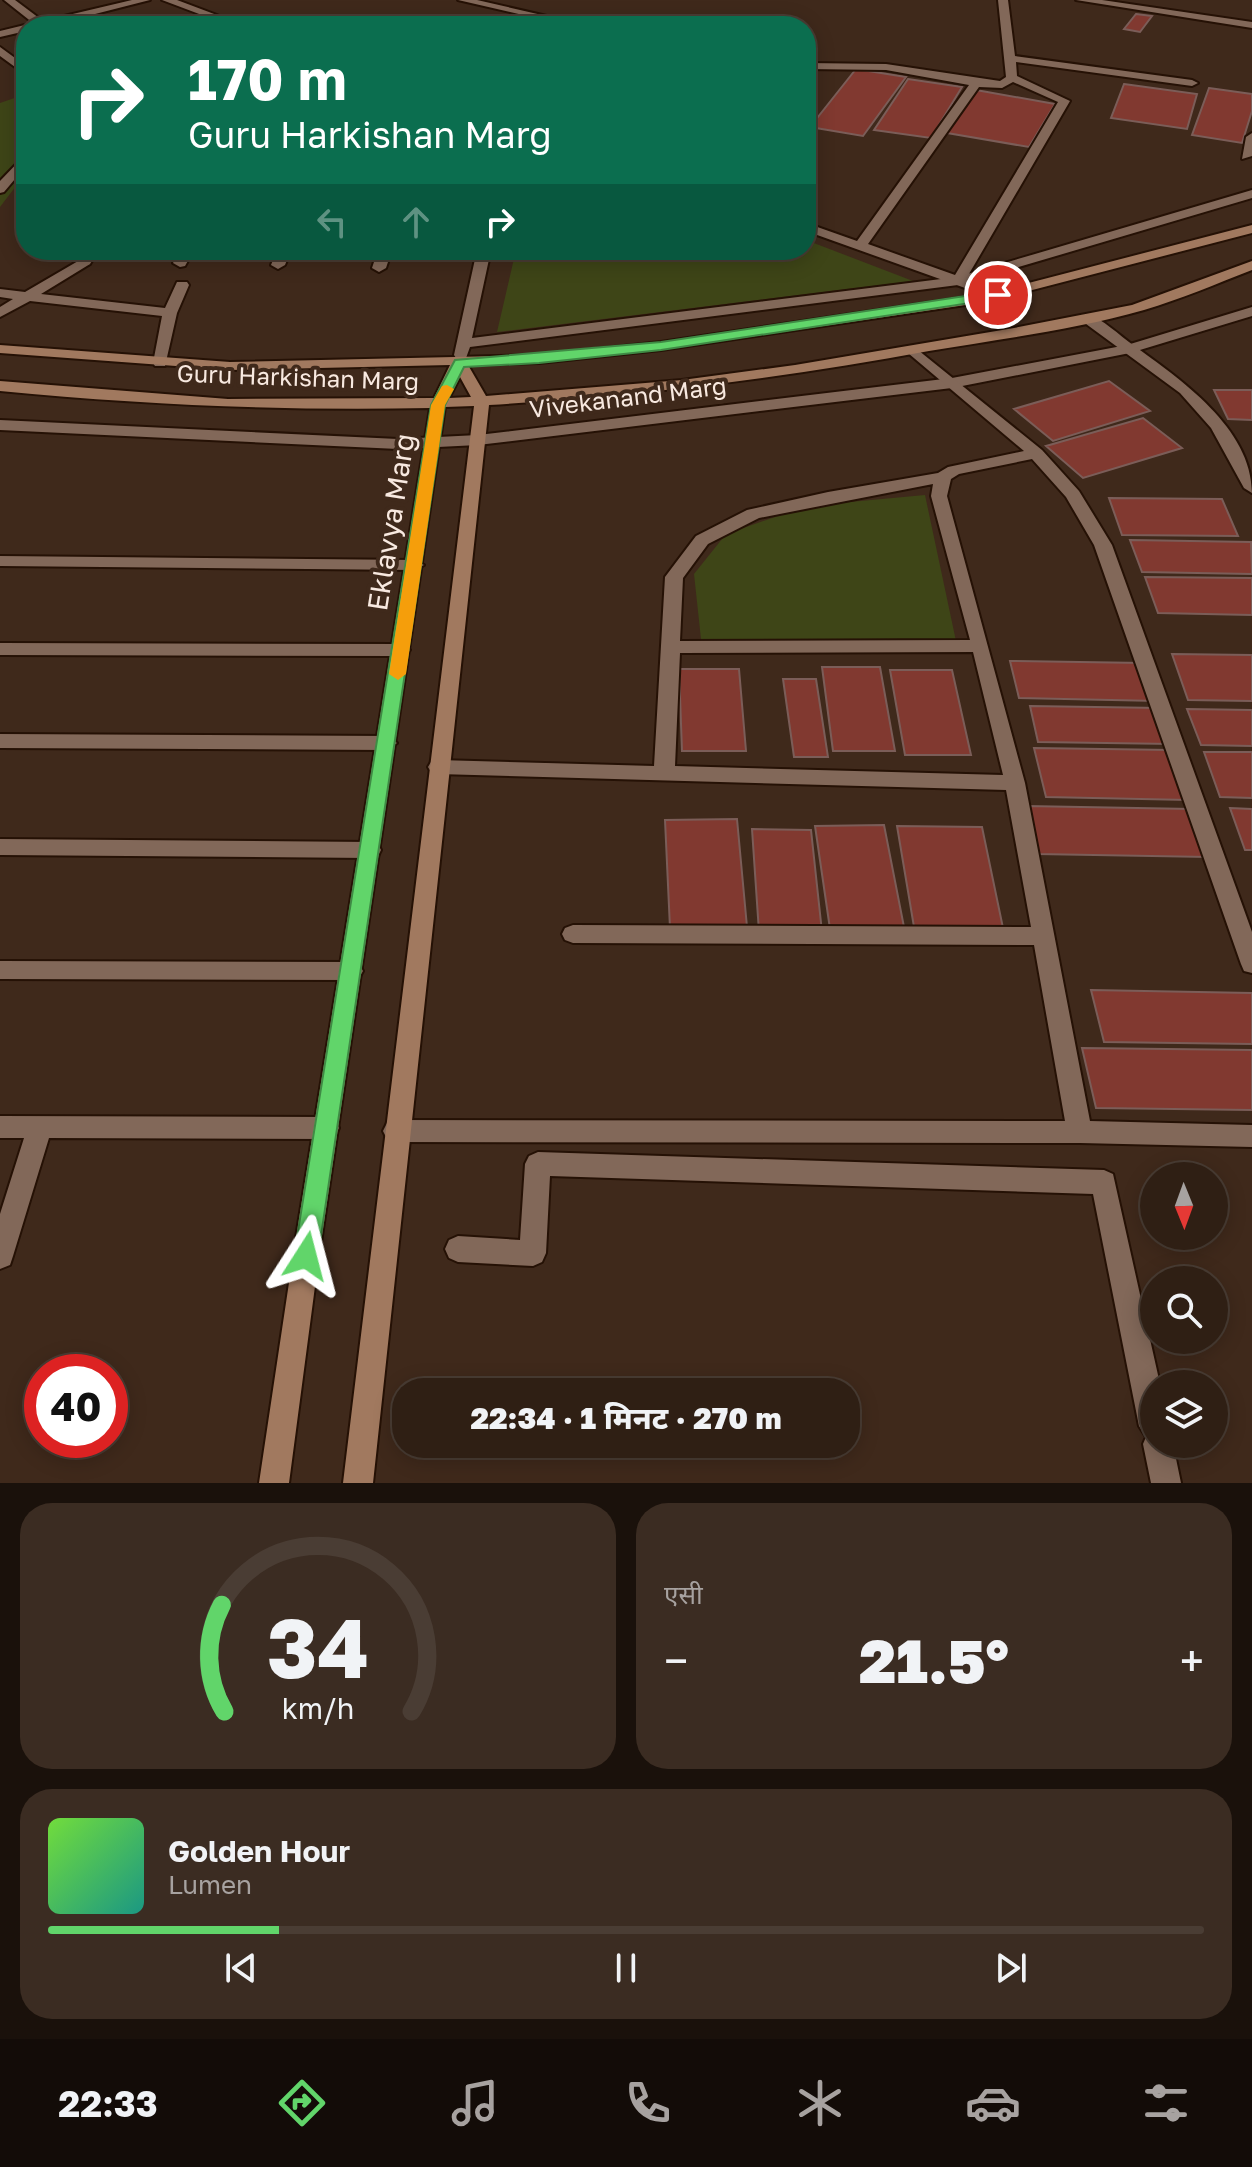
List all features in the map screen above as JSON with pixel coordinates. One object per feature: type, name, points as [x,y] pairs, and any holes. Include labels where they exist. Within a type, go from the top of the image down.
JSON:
[{"type":"main road","name":"Guru Harkishan Marg","points":[[0,349],[230,366],[462,353],[539,359],[661,346],[998,295],[1252,229]]},
{"type":"main road","name":"Guru Harkishan Marg","points":[[0,386],[233,402],[438,405],[672,388],[804,370],[1123,311],[1252,265]]},
{"type":"main road","points":[[358,1483],[482,403],[462,353]]},
{"type":"main road","name":"Eklavya Marg","points":[[274,1483],[438,405],[462,353]]},
{"type":"street","points":[[9,0],[28,16]]},
{"type":"street","points":[[76,16],[145,0]]},
{"type":"street","points":[[463,0],[538,16]]},
{"type":"street","points":[[986,0],[1002,1],[1012,78]]},
{"type":"street","points":[[1081,0],[1252,25]]},
{"type":"street","points":[[171,1],[213,16]]},
{"type":"street","points":[[89,13],[93,16]]},
{"type":"street","points":[[0,50],[16,64]]},
{"type":"street","points":[[1009,58],[1192,83]]},
{"type":"street","points":[[816,66],[886,67],[1002,85],[1012,78]]},
{"type":"street","points":[[958,281],[1064,101],[1012,78]]},
{"type":"street","points":[[860,246],[976,83]]},
{"type":"street","points":[[1246,156],[1252,137]]},
{"type":"street","points":[[0,189],[16,170]]},
{"type":"street","points":[[482,260],[462,353],[958,281],[1252,194]]},
{"type":"street","points":[[816,231],[998,295]]},
{"type":"street","points":[[0,313],[82,260]]},
{"type":"street","points":[[278,265],[280,260]]},
{"type":"street","points":[[379,268],[382,260]]},
{"type":"street","points":[[160,363],[170,313],[182,285]]},
{"type":"street","points":[[0,293],[170,313]]},
{"type":"street","name":"Vivekanand Marg","points":[[0,425],[434,444],[478,440],[952,383],[1130,349],[1252,311]]},
{"type":"street","points":[[1087,318],[1185,390],[1218,426],[1252,488]]},
{"type":"street","points":[[913,350],[1036,453],[1073,495],[1103,545],[1252,964]]},
{"type":"street","points":[[664,773],[674,577],[702,540],[753,514],[943,477],[954,470],[1036,453]]},
{"type":"street","points":[[943,477],[939,496],[1015,783],[1080,1132]]},
{"type":"street","points":[[0,561],[415,565]]},
{"type":"street","points":[[672,647],[981,646]]},
{"type":"street","points":[[0,649],[401,650]]},
{"type":"street","points":[[0,741],[387,743]]},
{"type":"street","points":[[438,767],[1015,783]]},
{"type":"street","points":[[0,847],[370,850]]},
{"type":"street","points":[[573,934],[1044,936]]},
{"type":"street","points":[[0,970],[351,971]]},
{"type":"street","points":[[0,1127],[326,1128]]},
{"type":"street","points":[[0,1256],[40,1127]]},
{"type":"street","points":[[396,1131],[1080,1132],[1252,1136]]},
{"type":"street","points":[[458,1249],[533,1253],[538,1164],[1104,1182],[1143,1370]]},
{"type":"street","points":[[1161,1458],[1166,1483]]},
{"type":"green space","points":[[16,97],[16,186],[0,207],[0,103]]},
{"type":"green space","points":[[816,244],[913,281],[497,332],[514,260],[816,260]]},
{"type":"green space","points":[[925,495],[956,641],[701,639],[694,574],[726,534],[807,506]]},
{"type":"building","points":[[1136,14],[1152,16],[1140,32],[1124,29]]},
{"type":"building","points":[[856,69],[906,77],[863,136],[816,128],[816,119]]},
{"type":"building","points":[[908,79],[962,87],[931,138],[874,130]]},
{"type":"building","points":[[1124,84],[1197,94],[1187,129],[1111,118]]},
{"type":"building","points":[[1209,88],[1252,94],[1252,111],[1242,143],[1192,135]]},
{"type":"building","points":[[976,90],[1055,104],[1029,147],[947,133]]},
{"type":"building","points":[[1109,381],[1150,411],[1053,441],[1014,409]]},
{"type":"building","points":[[1214,390],[1252,390],[1252,420],[1228,419]]},
{"type":"building","points":[[1143,418],[1182,448],[1083,478],[1046,446]]},
{"type":"building","points":[[1109,498],[1222,499],[1238,536],[1122,535]]},
{"type":"building","points":[[1130,540],[1251,542],[1252,574],[1142,572]]},
{"type":"building","points":[[1145,577],[1252,578],[1252,615],[1158,613]]},
{"type":"building","points":[[1172,654],[1252,655],[1252,701],[1188,700]]},
{"type":"building","points":[[1010,661],[1144,663],[1157,701],[1019,698]]},
{"type":"building","points":[[822,667],[880,667],[895,751],[833,751]]},
{"type":"building","points":[[679,669],[739,669],[746,751],[682,751]]},
{"type":"building","points":[[890,670],[952,670],[971,755],[905,755]]},
{"type":"building","points":[[783,679],[816,679],[828,757],[794,757]]},
{"type":"building","points":[[1030,706],[1161,708],[1173,744],[1038,742]]},
{"type":"building","points":[[1187,709],[1252,710],[1252,746],[1201,745]]},
{"type":"building","points":[[1034,748],[1171,750],[1188,800],[1046,797]]},
{"type":"building","points":[[1204,752],[1252,752],[1252,798],[1220,797]]},
{"type":"building","points":[[1026,806],[1192,809],[1208,857],[1037,854]]},
{"type":"building","points":[[1230,808],[1252,809],[1252,850],[1245,850]]},
{"type":"building","points":[[737,819],[747,927],[670,928],[665,820]]},
{"type":"building","points":[[884,825],[904,927],[830,929],[815,826]]},
{"type":"building","points":[[897,826],[982,827],[1003,928],[914,927]]},
{"type":"building","points":[[752,829],[811,830],[822,932],[759,932]]},
{"type":"building","points":[[1091,990],[1252,993],[1252,1044],[1104,1042]]},
{"type":"building","points":[[1082,1048],[1252,1050],[1252,1110],[1096,1108]]},
{"type":"slow traffic","points":[[398,674],[438,405],[447,389]]},
{"type":"route","points":[[306,1256],[438,405],[459,363],[539,359],[661,346],[998,295]]}]
